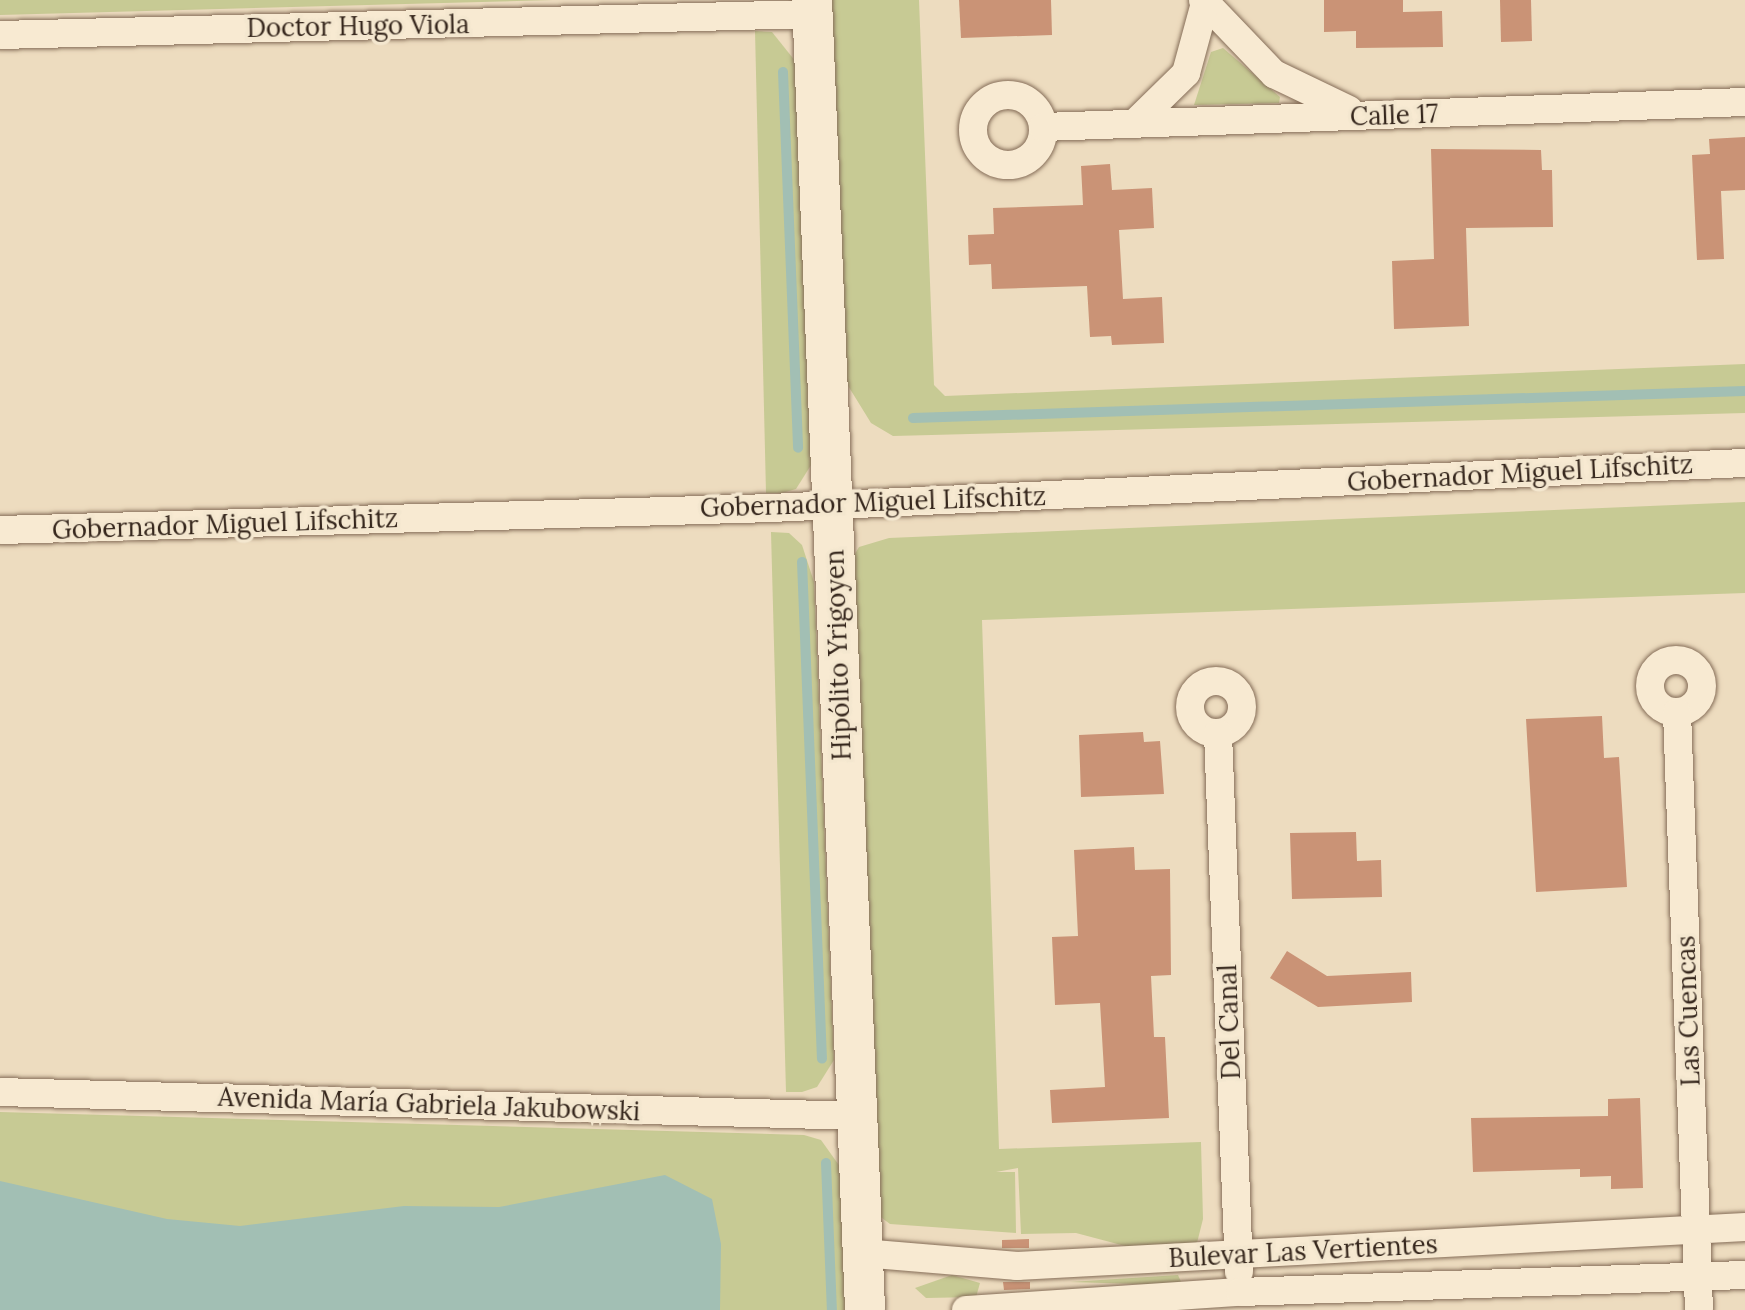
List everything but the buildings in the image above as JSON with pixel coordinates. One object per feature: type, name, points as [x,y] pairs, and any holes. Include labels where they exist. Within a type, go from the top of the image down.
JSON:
[{"type":"main road","name":"Hipólito Yrigoyen","points":[[813,7],[865,1310]]},
{"type":"street","points":[[1204,2],[1274,74],[1365,116]]},
{"type":"street","points":[[1134,124],[1186,73],[1204,2]]},
{"type":"street","name":"Doctor Hugo Viola","points":[[0,35],[813,7]]},
{"type":"street","name":"Calle 17","points":[[1043,127],[1745,102]]},
{"type":"street","name":"Gobernador Miguel Lifschitz","points":[[0,530],[832,505],[1745,463]]},
{"type":"street","name":"Las Cuencas","points":[[1677,713],[1699,1310]]},
{"type":"street","name":"Del Canal","points":[[1218,734],[1240,1301]]},
{"type":"street","name":"Avenida María Gabriela Jakubowski","points":[[0,1092],[857,1116]]},
{"type":"street","name":"Bulevar Las Vertientes","points":[[862,1253],[1017,1266],[1745,1227]]},
{"type":"street","name":"Bulevar Las Vertientes","points":[[966,1310],[1240,1301],[1745,1275]]},
{"type":"green space","points":[[0,0],[553,0],[0,15]]},
{"type":"green space","points":[[828,0],[919,0],[934,385],[945,396],[1745,364],[1745,413],[893,436],[871,423],[842,376]]},
{"type":"green space","points":[[755,31],[772,32],[796,62],[813,462],[796,489],[782,493],[766,493]]},
{"type":"green space","points":[[1223,48],[1280,97],[1279,103],[1194,105],[1211,52]]},
{"type":"green space","points":[[1745,502],[1745,593],[982,620],[999,1149],[1201,1142],[1203,1219],[1196,1247],[1144,1251],[1076,1233],[1021,1234],[1018,1168],[996,1172],[1015,1172],[1016,1233],[890,1224],[878,1215],[850,562],[859,547],[889,538]]},
{"type":"green space","points":[[771,532],[789,533],[802,545],[814,582],[834,1060],[817,1087],[802,1092],[786,1092]]},
{"type":"green space","points":[[0,1112],[804,1135],[821,1140],[841,1168],[848,1310],[0,1310]]},
{"type":"green space","points":[[952,1275],[980,1283],[976,1297],[926,1298],[915,1288]]},
{"type":"green space","points":[[1178,1275],[1182,1284],[1070,1282]]},
{"type":"shaded area","points":[[665,1175],[712,1199],[721,1244],[720,1310],[0,1310],[0,1181],[167,1219],[240,1226],[404,1206],[499,1207]]},
{"type":"waterway","points":[[783,72],[798,448]]},
{"type":"waterway","points":[[913,418],[1745,391]]},
{"type":"waterway","points":[[802,562],[822,1059]]},
{"type":"waterway","points":[[826,1163],[832,1310]]}]
